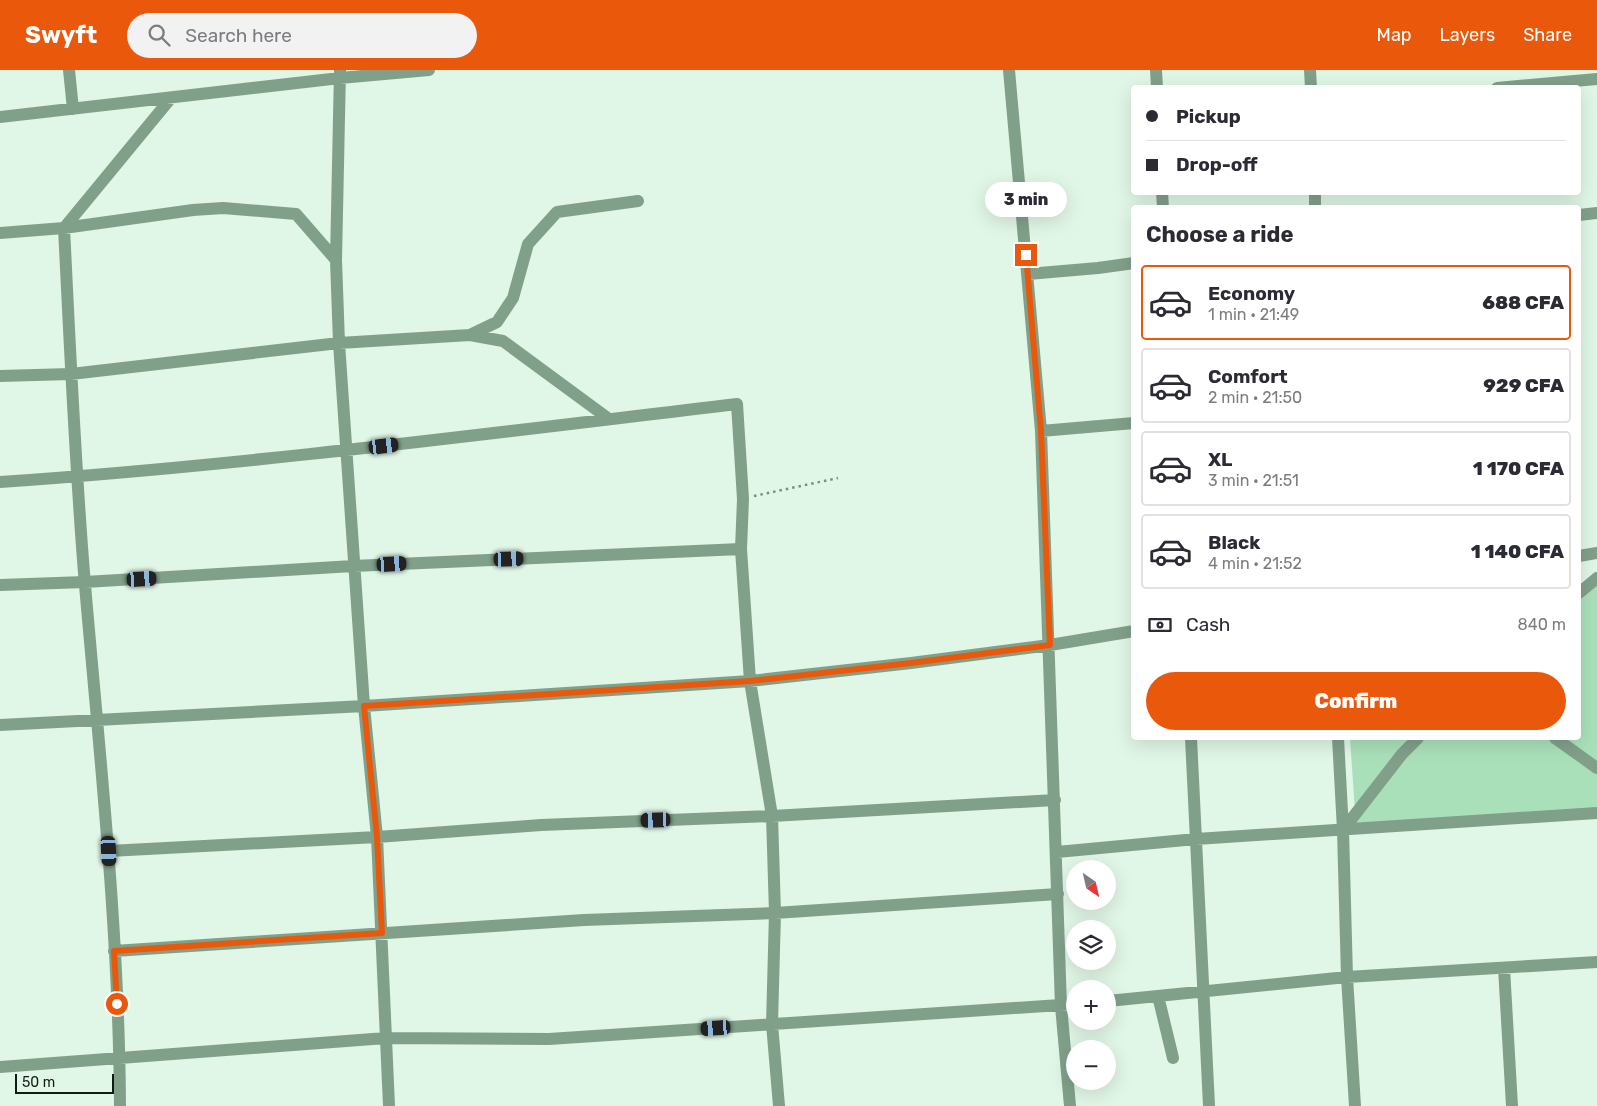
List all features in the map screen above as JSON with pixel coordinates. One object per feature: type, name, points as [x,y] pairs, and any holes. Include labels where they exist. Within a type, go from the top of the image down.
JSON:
[{"type":"street","points":[[69,70],[74,109]]},
{"type":"street","points":[[0,117],[170,98],[340,74],[429,70]]},
{"type":"street","points":[[1008,70],[1041,431],[1050,645],[1061,1006],[1069,1106]]},
{"type":"street","points":[[1156,70],[1157,85]]},
{"type":"street","points":[[1310,70],[1310,85]]},
{"type":"street","points":[[340,74],[336,260],[354,566],[364,706],[377,837],[389,1106]]},
{"type":"street","points":[[1531,85],[1597,79]]},
{"type":"street","points":[[120,1106],[120,1058],[109,851],[85,582],[71,374],[64,228],[170,98]]},
{"type":"street","points":[[470,335],[497,322],[513,298],[528,244],[556,212],[638,201]]},
{"type":"street","points":[[0,233],[64,228],[201,209],[223,208],[296,214],[336,260]]},
{"type":"street","points":[[1581,214],[1597,213]]},
{"type":"street","points":[[1028,274],[1131,263]]},
{"type":"street","points":[[0,376],[71,374],[340,343],[470,335],[503,340],[609,419]]},
{"type":"street","points":[[0,482],[78,477],[346,450],[738,404],[743,499],[741,549],[750,681],[772,816],[774,913],[772,1024],[779,1106]]},
{"type":"street","points":[[1041,431],[1131,423]]},
{"type":"street","points":[[0,585],[85,582],[354,566],[741,549]]},
{"type":"street","points":[[1581,556],[1597,553]]},
{"type":"street","points":[[1581,591],[1597,578]]},
{"type":"street","points":[[0,725],[364,706],[750,681],[1050,645],[1131,632]]},
{"type":"street","points":[[1191,740],[1209,1106]]},
{"type":"street","points":[[1338,740],[1344,830],[1347,977],[1356,1106]]},
{"type":"street","points":[[1344,830],[1402,754],[1416,740]]},
{"type":"street","points":[[1558,740],[1597,768]]},
{"type":"street","points":[[109,851],[377,837],[541,825],[772,816],[1055,800]]},
{"type":"street","points":[[1057,852],[1196,839],[1597,814]]},
{"type":"street","points":[[114,951],[584,920],[774,913],[1058,894]]},
{"type":"street","points":[[1116,1000],[1347,977],[1597,962]]},
{"type":"street","points":[[1504,968],[1512,1106]]},
{"type":"street","points":[[1158,996],[1174,1058]]},
{"type":"street","points":[[0,1066],[386,1038],[549,1039],[1066,1005]]},
{"type":"path","points":[[743,499],[838,478]]},
{"type":"green space","points":[[1597,582],[1597,810],[1356,826],[1350,740],[1581,740],[1581,583]]},
{"type":"route","points":[[117,1004],[114,951],[382,933],[377,837],[364,706],[750,681],[1050,645],[1041,431],[1026,255]]}]
